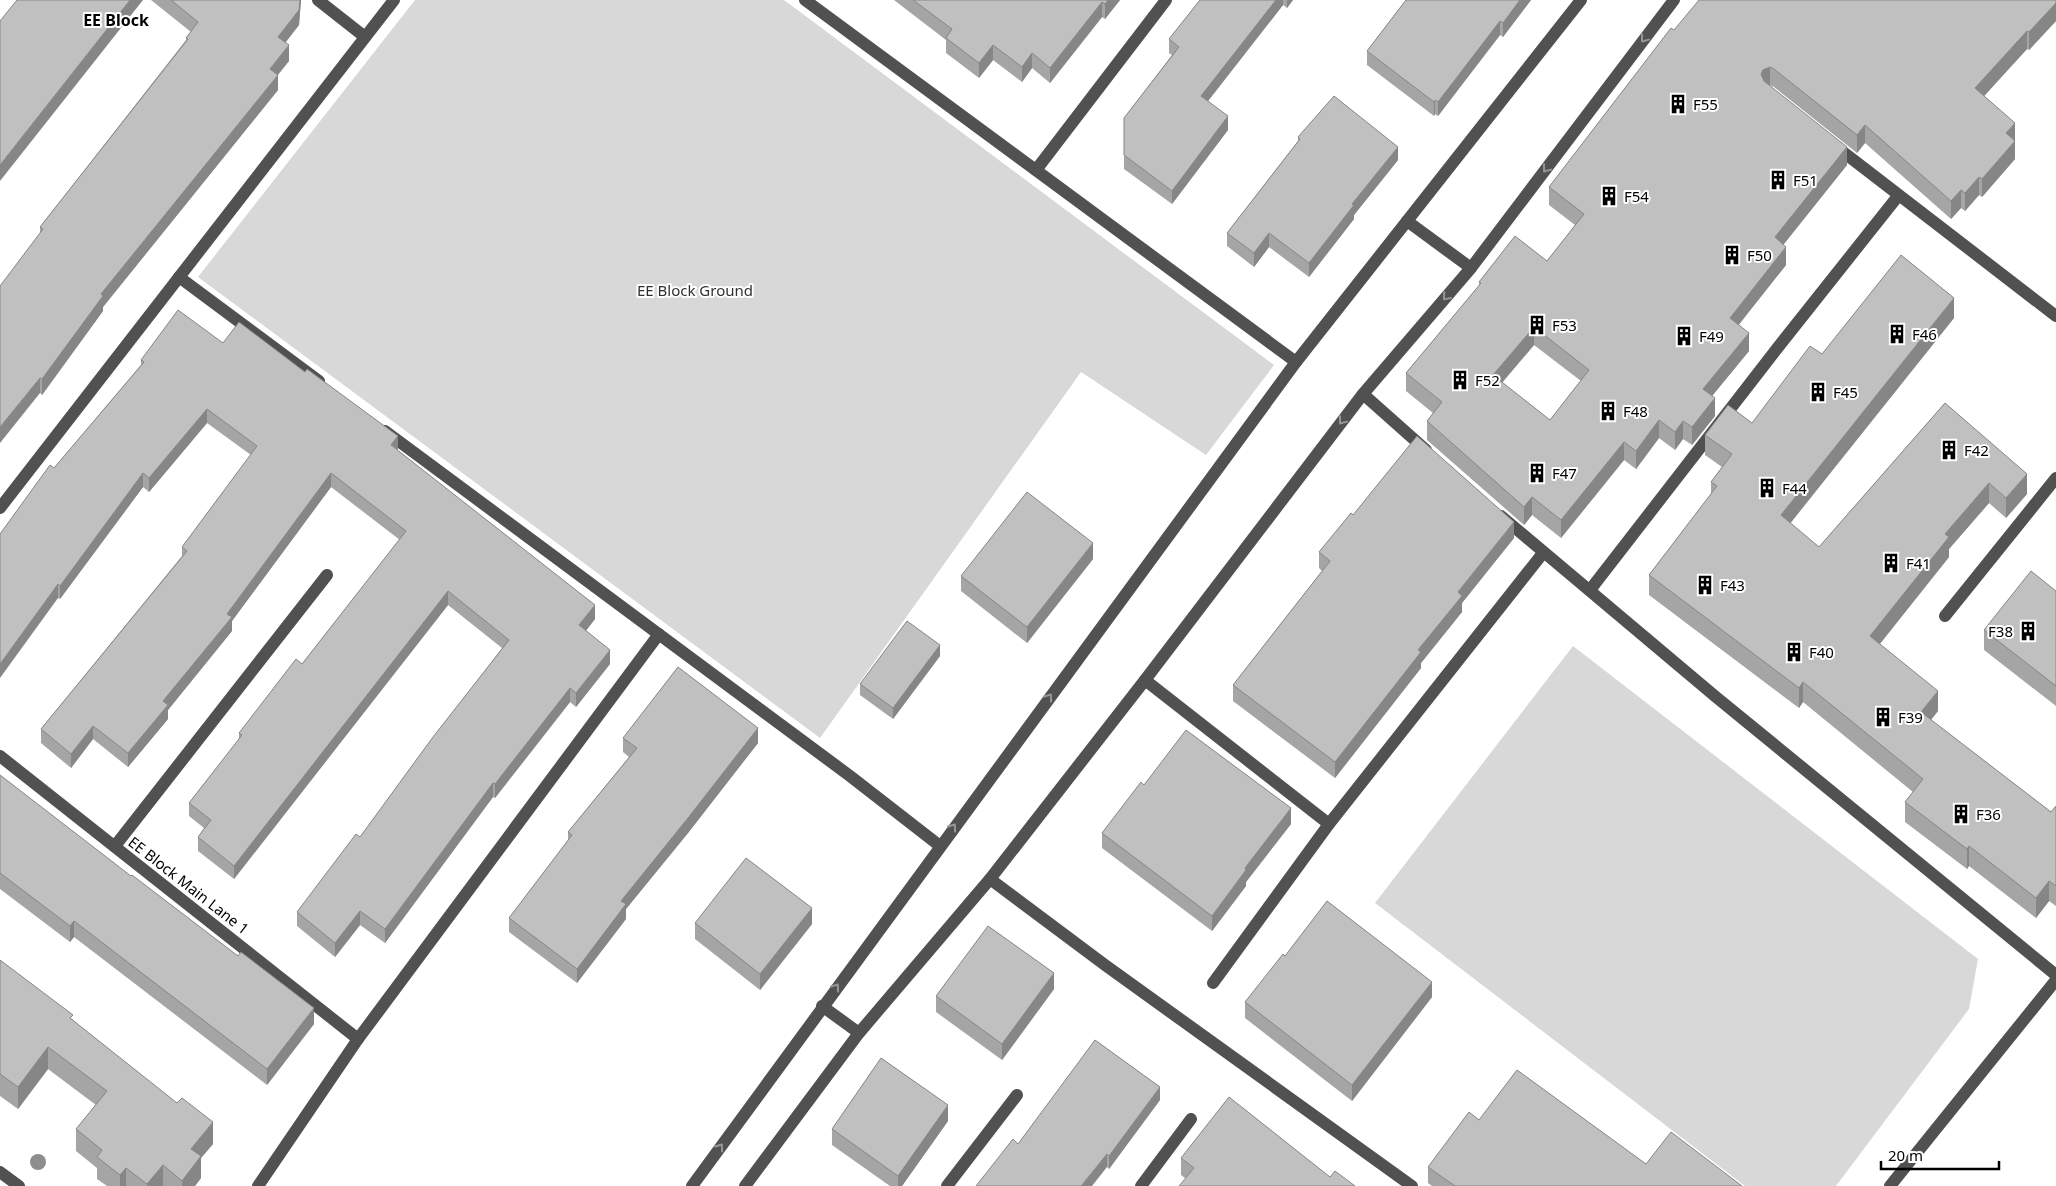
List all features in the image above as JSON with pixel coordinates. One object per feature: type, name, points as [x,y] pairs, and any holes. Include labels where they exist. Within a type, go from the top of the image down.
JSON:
[{"type":"street","points":[[318,0],[365,37]]},
{"type":"street","points":[[0,508],[394,0]]},
{"type":"street","points":[[805,0],[1296,362]]},
{"type":"street","points":[[1036,170],[1166,0]]},
{"type":"street","points":[[692,1186],[822,1006],[1296,362],[1581,0]]},
{"type":"street","points":[[745,1186],[859,1033],[990,879],[1145,680],[1362,394],[1471,268],[1674,0]]},
{"type":"street","points":[[1822,136],[2056,316]]},
{"type":"street","points":[[1590,590],[1898,196]]},
{"type":"street","points":[[1407,221],[1471,268]]},
{"type":"street","points":[[179,277],[331,390]]},
{"type":"street","points":[[1362,394],[1435,459]]},
{"type":"street","points":[[379,426],[940,846]]},
{"type":"street","points":[[1945,616],[2056,478]]},
{"type":"street","points":[[1493,509],[1716,697],[2056,975]]},
{"type":"street","points":[[1213,983],[1329,824],[1543,553]]},
{"type":"street","points":[[115,846],[327,575]]},
{"type":"street","points":[[258,1186],[358,1039],[659,634]]},
{"type":"street","points":[[1145,680],[1329,824]]},
{"type":"street","name":"EE Block Main Lane 1","points":[[0,756],[358,1039]]},
{"type":"street","points":[[990,879],[1412,1186]]},
{"type":"street","points":[[1890,1186],[2056,980]]},
{"type":"street","points":[[822,1006],[859,1033]]},
{"type":"street","points":[[947,1186],[1018,1095]]},
{"type":"street","points":[[1141,1186],[1191,1119]]},
{"type":"street","points":[[0,1172],[19,1186]]},
{"type":"green space","name":"EE Block Ground","points":[[415,0],[784,0],[1274,365],[1206,455],[1081,372],[820,738],[198,277]]},
{"type":"green space","points":[[1573,646],[1978,959],[1969,1009],[1836,1186],[1745,1186],[1375,903]]},
{"type":"building","points":[[17,0],[130,0],[0,165],[0,21]]},
{"type":"building","points":[[171,0],[300,0],[299,10],[278,37],[289,45],[270,69],[278,75],[101,294],[103,296],[42,379],[40,378],[0,427],[0,286],[43,229],[40,227],[188,39],[186,38],[198,22]]},
{"type":"building","points":[[913,0],[1108,0],[1105,4],[1102,2],[1050,68],[1032,53],[1022,67],[993,45],[979,63],[946,38],[952,29]]},
{"type":"building","points":[[1200,0],[1276,0],[1201,96],[1228,116],[1172,191],[1124,155],[1124,118],[1179,47],[1169,39]]},
{"type":"building","points":[[1406,0],[1520,0],[1503,23],[1500,21],[1438,102],[1435,100],[1434,102],[1367,51]]},
{"type":"building","points":[[1699,0],[2056,0],[2056,3],[2029,32],[2027,31],[1975,88],[2015,123],[2006,133],[2015,141],[1982,179],[1979,177],[1965,193],[1961,190],[1951,201],[1865,125],[1857,135],[1774,69],[1770,67],[1763,70],[1761,74],[1764,81],[1847,147],[1775,237],[1786,247],[1730,318],[1749,333],[1703,389],[1715,398],[1692,427],[1683,421],[1675,432],[1659,420],[1636,451],[1624,442],[1561,520],[1532,497],[1524,507],[1427,421],[1442,402],[1406,373],[1481,283],[1479,282],[1515,236],[1547,261],[1584,214],[1549,187],[1671,28],[1674,30]],"holes":[[[1534,327],[1589,370],[1550,420],[1493,375]]]},
{"type":"building","points":[[1334,96],[1398,147],[1352,204],[1354,205],[1309,263],[1269,233],[1254,253],[1227,233],[1300,139],[1298,137]]},
{"type":"building","points":[[1901,255],[1954,298],[1781,515],[1819,547],[1945,403],[2027,474],[2006,498],[1989,483],[1945,534],[1949,537],[1870,636],[1938,691],[1921,712],[2051,812],[2056,806],[2056,886],[2049,881],[2036,898],[1969,846],[1967,849],[1905,802],[1923,779],[1803,682],[1799,688],[1649,575],[1717,486],[1711,482],[1732,454],[1705,435],[1728,405],[1752,423],[1810,346],[1822,354]]},
{"type":"building","points":[[178,310],[223,343],[239,322],[305,372],[307,369],[398,436],[391,445],[595,605],[579,625],[610,650],[576,693],[570,688],[495,784],[493,783],[385,929],[360,911],[335,943],[297,912],[356,834],[360,837],[433,737],[509,640],[448,591],[234,866],[198,837],[211,820],[189,803],[242,735],[239,733],[296,659],[302,664],[406,531],[331,473],[227,614],[232,617],[163,701],[168,705],[128,753],[93,726],[71,754],[41,729],[187,551],[182,547],[257,446],[207,409],[149,478],[143,473],[60,586],[58,584],[0,664],[0,534],[50,465],[54,468],[144,362],[141,360]]},
{"type":"building","points":[[1417,436],[1514,522],[1458,592],[1462,596],[1418,650],[1421,652],[1335,762],[1233,685],[1330,561],[1319,552],[1351,513],[1353,515]]},
{"type":"building","points":[[1027,492],[1093,543],[1027,627],[961,576]]},
{"type":"building","name":"F38","points":[[2031,571],[2056,591],[2056,686],[1984,630]]},
{"type":"building","points":[[907,621],[940,645],[893,708],[860,684]]},
{"type":"building","points":[[678,667],[758,728],[621,901],[626,904],[577,969],[509,918],[572,835],[568,832],[637,748],[623,738]]},
{"type":"building","points":[[1186,730],[1291,808],[1245,868],[1246,870],[1212,916],[1102,833],[1141,782],[1144,785]]},
{"type":"building","points":[[0,775],[238,956],[241,952],[314,1008],[267,1069],[74,921],[70,926],[0,873]]},
{"type":"building","points":[[746,858],[812,908],[760,974],[695,923]]},
{"type":"building","points":[[1327,901],[1432,982],[1352,1085],[1245,1002],[1283,954],[1285,956]]},
{"type":"building","points":[[988,926],[1054,973],[1002,1044],[936,996]]},
{"type":"building","points":[[0,960],[73,1015],[70,1018],[177,1103],[182,1098],[213,1122],[191,1149],[201,1156],[182,1181],[163,1165],[147,1184],[126,1168],[120,1175],[97,1157],[102,1150],[76,1129],[107,1091],[48,1047],[18,1087],[0,1074]]},
{"type":"building","points":[[1095,1040],[1160,1087],[1109,1156],[1107,1154],[1081,1186],[976,1186],[1013,1139],[1018,1144]]},
{"type":"building","points":[[881,1058],[948,1105],[898,1176],[832,1129]]},
{"type":"building","points":[[1517,1070],[1646,1164],[1671,1132],[1742,1186],[1455,1186],[1428,1167],[1469,1112],[1479,1120]]},
{"type":"building","points":[[1229,1097],[1330,1177],[1335,1171],[1355,1186],[1179,1186],[1194,1168],[1181,1158]]},
{"type":"place","name":"F55","points":[[1678,104]]},
{"type":"place","name":"F51","points":[[1778,180]]},
{"type":"place","name":"F54","points":[[1609,196]]},
{"type":"place","name":"F50","points":[[1732,255]]},
{"type":"place","name":"F53","points":[[1537,325]]},
{"type":"place","name":"F46","points":[[1897,334]]},
{"type":"place","name":"F49","points":[[1684,336]]},
{"type":"place","name":"F52","points":[[1460,380]]},
{"type":"place","name":"F45","points":[[1818,392]]},
{"type":"place","name":"F48","points":[[1608,411]]},
{"type":"place","name":"F42","points":[[1949,450]]},
{"type":"place","name":"F47","points":[[1537,473]]},
{"type":"place","name":"F44","points":[[1767,488]]},
{"type":"place","name":"F41","points":[[1891,563]]},
{"type":"place","name":"F43","points":[[1705,585]]},
{"type":"place","name":"F38","points":[[2028,631]]},
{"type":"place","name":"F40","points":[[1794,652]]},
{"type":"place","name":"F39","points":[[1883,717]]},
{"type":"place","name":"F36","points":[[1961,814]]},
{"type":"district","name":"EE Block","points":[[116,20]]}]
